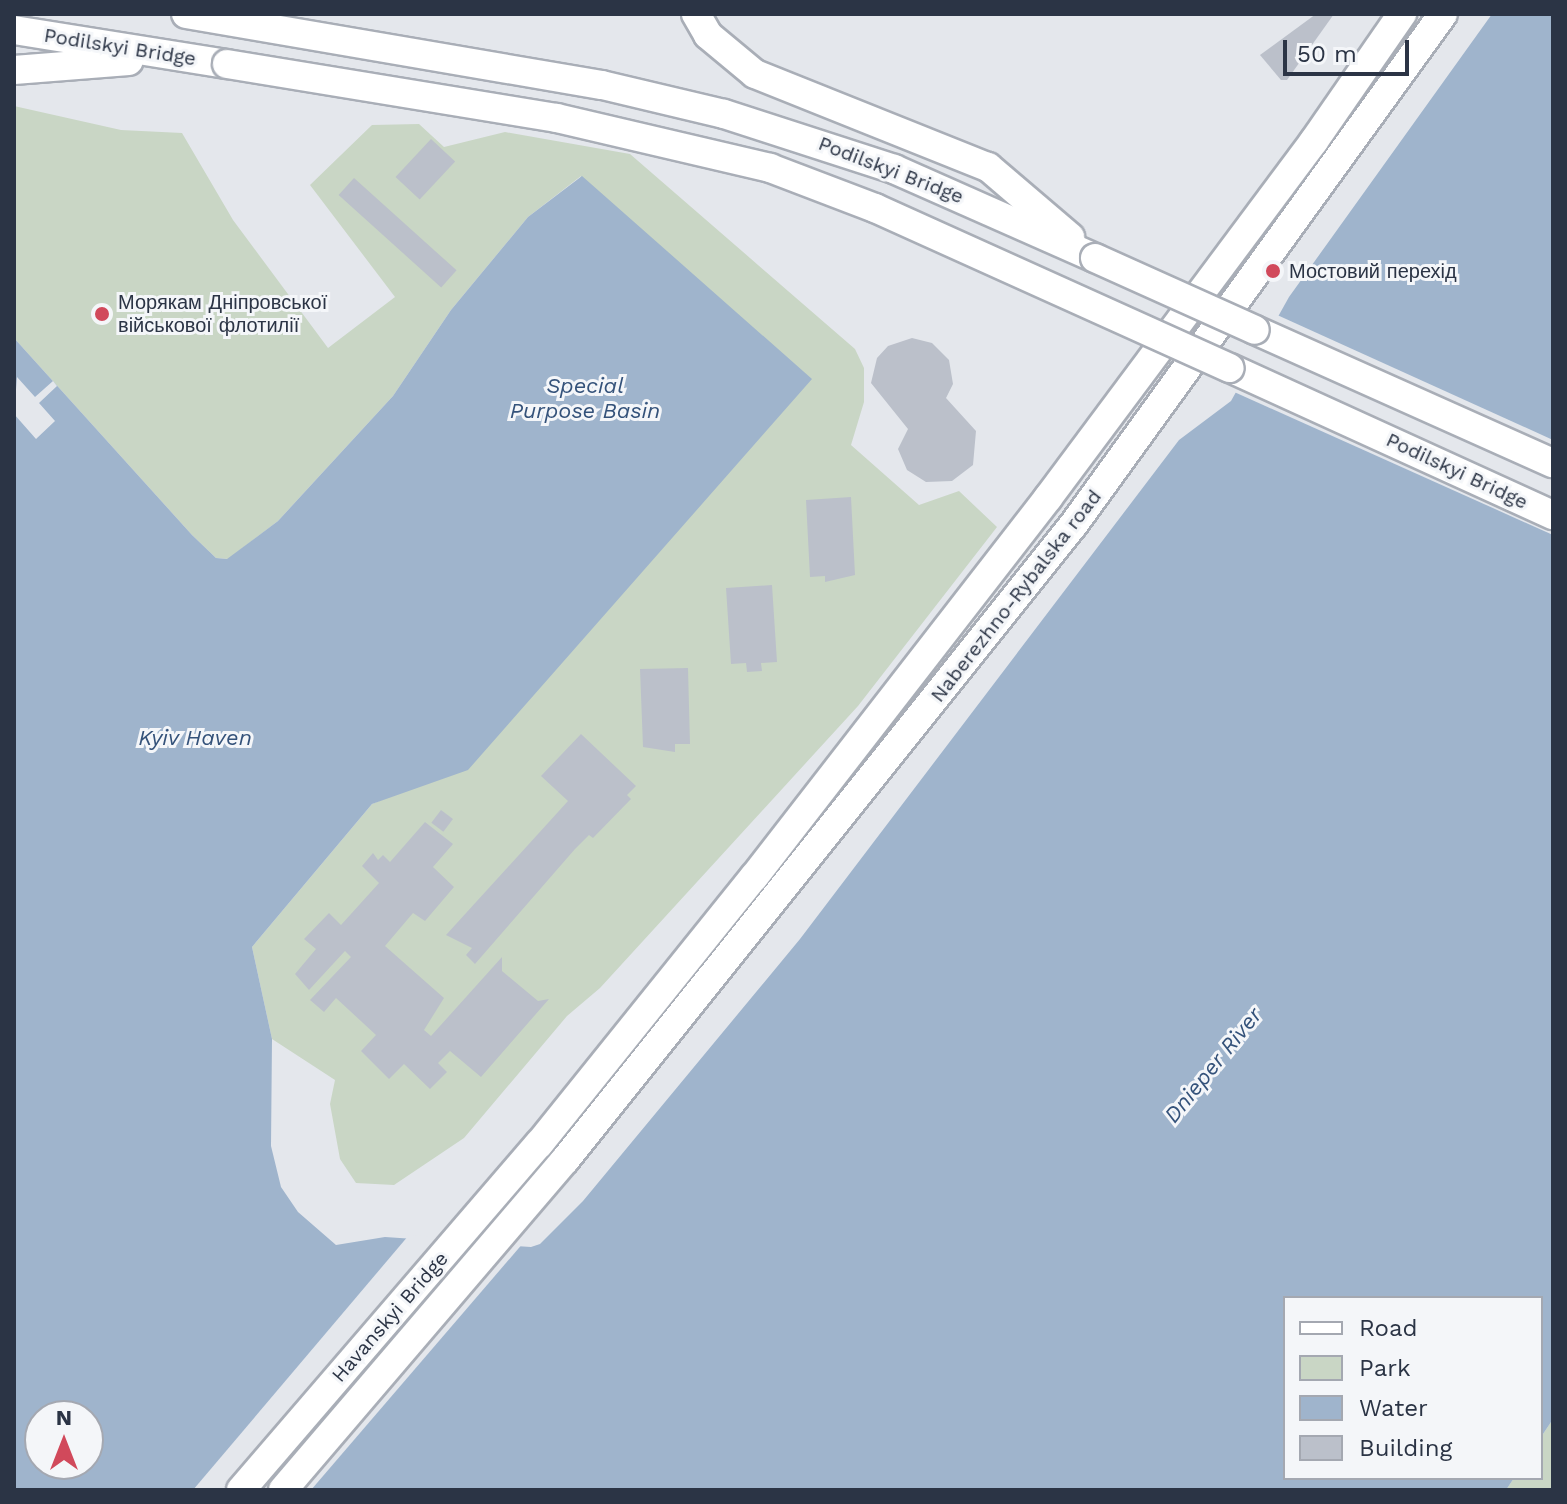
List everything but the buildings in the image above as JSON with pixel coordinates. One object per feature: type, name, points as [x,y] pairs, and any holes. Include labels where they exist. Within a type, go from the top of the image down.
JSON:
[{"type":"main road","name":"Podilskyi Bridge","points":[[186,14],[602,85],[724,114],[894,169],[1553,463]]},
{"type":"main road","points":[[696,14],[708,35],[755,74],[988,167],[1095,258]]},
{"type":"main road","name":"Naberezhno-Rybalska road","points":[[539,1144],[1048,498],[1314,141],[1402,14]]},
{"type":"main road","name":"Naberezhno-Rybalska road","points":[[565,1160],[1074,524],[1443,14]]},
{"type":"main road","name":"Podilskyi Bridge","points":[[14,30],[557,118],[770,168],[875,208],[1553,515]]},
{"type":"main road","name":"Podilskyi Bridge","points":[[14,70],[112,61],[227,64]]},
{"type":"main road","name":"Havanskyi Bridge","points":[[241,1490],[539,1144]]},
{"type":"main road","name":"Havanskyi Bridge","points":[[283,1490],[565,1160]]},
{"type":"green space","points":[[14,106],[121,130],[182,133],[233,220],[328,348],[395,297],[310,185],[372,125],[419,124],[444,147],[505,132],[630,154],[855,349],[864,368],[864,402],[851,445],[919,505],[959,491],[997,527],[858,706],[600,988],[567,1016],[464,1138],[394,1185],[356,1183],[340,1159],[330,1104],[335,1080],[272,1039],[252,947],[372,804],[403,791],[581,176],[528,217],[451,310],[393,396],[278,521],[228,559],[216,558],[14,338]]},
{"type":"green space","points":[[1553,1419],[1553,1490],[1506,1490],[1513,1480],[1543,1480],[1543,1434]]},
{"type":"water","points":[[1492,14],[1553,14],[1553,1419],[1543,1434],[1543,1296],[1283,1296],[1283,1480],[1513,1480],[1506,1490],[14,1490],[14,338],[192,535],[216,558],[227,559],[278,521],[393,396],[451,310],[528,217],[582,176],[812,379],[468,770],[372,804],[252,947],[272,1039],[271,1146],[281,1187],[298,1212],[336,1245],[385,1237],[531,1247],[540,1244],[583,1201],[800,939],[1179,440],[1231,401],[1289,297]]},
{"type":"pier","points":[[1275,314],[1553,440],[1553,535],[1232,391]]},
{"type":"pier","points":[[17,377],[35,397],[53,381],[57,386],[39,403],[55,421],[36,439],[14,414]]},
{"type":"pier","points":[[409,1235],[524,1242],[311,1490],[193,1490]]},
{"type":"place","name":"Мостовий перехід","points":[[1273,271]]},
{"type":"place","name":"Морякам Дніпровської військової флотилії","points":[[102,314]]},
{"type":"water label","name":"Special Purpose Basin","points":[[585,398]]},
{"type":"water label","name":"Kyiv Haven","points":[[195,738]]},
{"type":"water label","name":"Dnieper River","points":[[1213,1065]]}]
